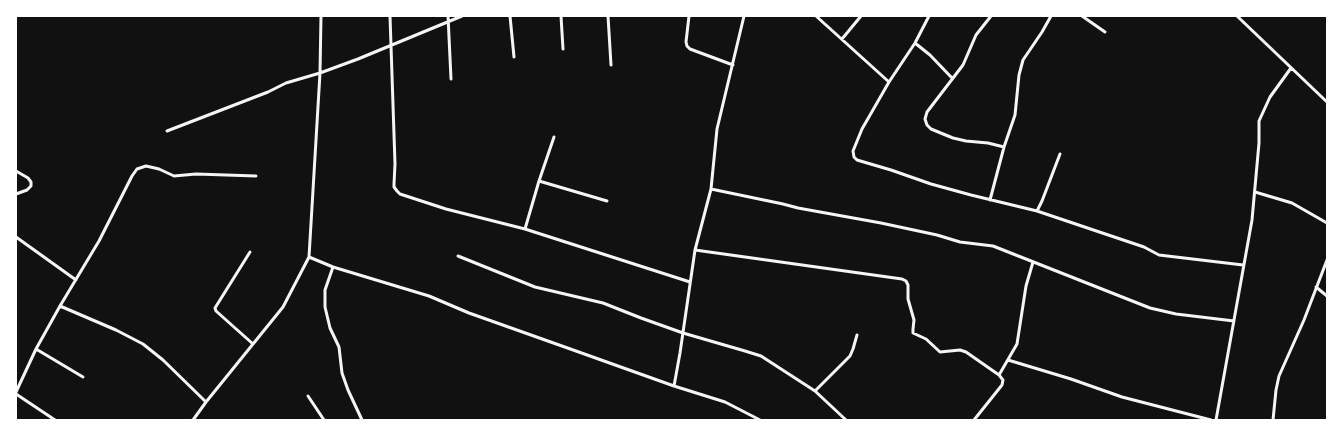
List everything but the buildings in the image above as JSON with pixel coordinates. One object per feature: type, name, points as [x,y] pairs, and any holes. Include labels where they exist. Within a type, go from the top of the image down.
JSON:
[{"type":"street","points":[[193,420],[283,307],[309,257],[320,73],[321,16]]},
{"type":"street","points":[[390,16],[395,164],[394,187],[400,194],[446,209],[525,229],[690,282]]},
{"type":"street","points":[[448,16],[451,79]]},
{"type":"street","points":[[167,131],[261,95],[286,83],[320,73],[462,16]]},
{"type":"street","points":[[510,16],[514,57]]},
{"type":"street","points":[[560,16],[563,49]]},
{"type":"street","points":[[608,16],[611,65]]},
{"type":"street","points":[[689,16],[686,42],[687,46],[690,49],[732,65]]},
{"type":"street","points":[[674,386],[695,250],[711,189],[717,129],[744,16]]},
{"type":"street","points":[[816,16],[889,82]]},
{"type":"street","points":[[842,39],[861,16]]},
{"type":"street","points":[[929,16],[915,43],[889,82],[862,129],[854,150],[854,157],[857,160],[931,184],[990,200],[1037,210],[1144,247],[1159,255],[1243,265]]},
{"type":"street","points":[[991,16],[976,35],[963,65],[927,112],[925,119],[927,125],[931,129],[960,140],[988,143],[1004,147]]},
{"type":"street","points":[[990,200],[1004,147],[1015,115],[1019,75],[1023,60],[1051,16]]},
{"type":"street","points":[[1082,16],[1105,32]]},
{"type":"street","points":[[1237,16],[1327,102]]},
{"type":"street","points":[[915,43],[930,54],[952,78]]},
{"type":"street","points":[[1216,420],[1252,220],[1259,143],[1259,121],[1270,97],[1291,68]]},
{"type":"street","points":[[525,229],[554,137]]},
{"type":"street","points":[[1037,210],[1042,201],[1060,154]]},
{"type":"street","points":[[55,420],[16,393],[36,349],[99,241],[137,169],[146,166],[159,169],[174,176],[196,174],[256,176]]},
{"type":"street","points":[[16,171],[32,182],[31,186],[27,190],[16,194]]},
{"type":"street","points":[[539,181],[607,201]]},
{"type":"street","points":[[711,189],[798,208],[881,223],[937,235],[960,242],[993,246],[1150,308],[1176,314],[1234,321]]},
{"type":"street","points":[[1255,192],[1292,203],[1327,223]]},
{"type":"street","points":[[16,237],[76,280]]},
{"type":"street","points":[[695,250],[902,279],[906,281],[908,285],[908,299],[914,320],[913,333],[926,339],[940,352],[960,350],[966,352],[999,375],[1003,380],[1002,385],[974,420]]},
{"type":"street","points":[[250,252],[215,308],[216,311],[253,344]]},
{"type":"street","points":[[458,256],[535,287],[603,302],[683,333],[761,356],[815,391],[846,420]]},
{"type":"street","points":[[309,257],[333,267],[429,296],[469,313],[674,386],[724,402],[760,420]]},
{"type":"street","points":[[1273,420],[1279,376],[1304,320],[1327,260]]},
{"type":"street","points":[[999,375],[1017,344],[1026,286],[1033,262]]},
{"type":"street","points":[[333,267],[325,290],[325,306],[330,328],[339,346],[342,373],[362,420]]},
{"type":"street","points":[[1316,287],[1327,296]]},
{"type":"street","points":[[60,306],[116,330],[143,344],[163,360],[206,402]]},
{"type":"street","points":[[815,391],[850,356],[857,335]]},
{"type":"street","points":[[36,349],[83,377]]},
{"type":"street","points":[[1008,360],[1071,379],[1122,398],[1212,420]]},
{"type":"street","points":[[308,396],[324,420]]}]
